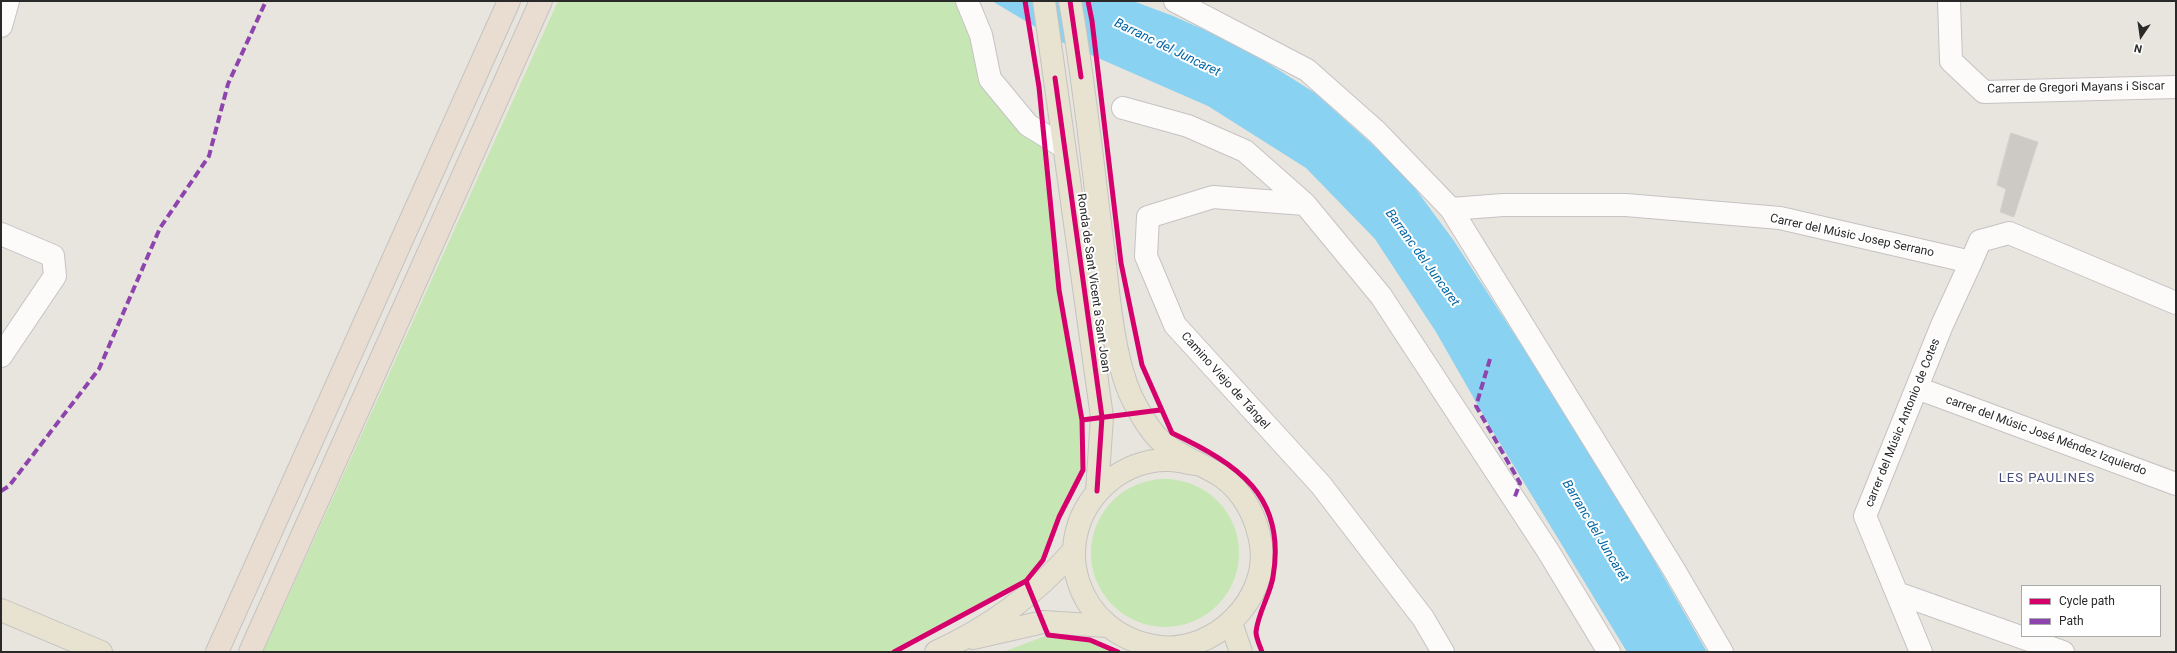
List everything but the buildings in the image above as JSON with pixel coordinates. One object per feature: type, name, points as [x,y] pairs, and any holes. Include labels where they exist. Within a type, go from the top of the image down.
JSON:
[{"type":"highway","points":[[217,652],[508,1]]},
{"type":"highway","points":[[250,652],[541,1]]},
{"type":"main road","name":"Ronda de Sant Vicent a Sant Joan","points":[[1044,1],[1102,417],[1097,491]]},
{"type":"main road","name":"Ronda de Sant Vicent a Sant Joan","points":[[1070,1],[1107,284],[1123,372],[1135,404],[1159,440],[1196,464],[1221,477],[1242,495],[1256,520],[1262,547],[1259,575],[1249,602],[1231,623],[1210,637],[1187,646],[1165,650],[1133,641],[1108,626],[1088,605],[1077,579],[1073,551],[1079,523],[1084,509],[1097,491],[1118,474],[1142,463],[1169,460],[1196,464]]},
{"type":"main road","points":[[936,652],[962,640],[1032,593],[1051,576],[1073,551]]},
{"type":"main road","points":[[1,610],[101,652]]},
{"type":"main road","points":[[962,640],[1044,622],[1108,626]]},
{"type":"main road","points":[[1231,623],[1241,652]]},
{"type":"street","points":[[1,26],[8,1]]},
{"type":"street","points":[[967,1],[981,35],[990,79],[1028,126],[1064,147]]},
{"type":"street","points":[[1175,1],[1307,70],[1378,132],[1451,209],[1673,568],[1722,652]]},
{"type":"street","name":"Carrer de Gregori Mayans i Siscar","points":[[1949,1],[1951,61],[1984,92],[2176,87]]},
{"type":"street","points":[[1123,108],[1188,126],[1244,151],[1305,204],[1381,296],[1548,551],[1609,652]]},
{"type":"street","name":"Camino Viejo de Tángel","points":[[1305,204],[1213,197],[1148,217],[1146,256],[1175,325],[1321,484],[1423,618],[1443,652]]},
{"type":"street","name":"Carrer del Músic Josep Serrano","points":[[1451,209],[1503,205],[1626,205],[1780,218],[1971,262]]},
{"type":"street","points":[[1,234],[53,256],[55,276],[1,356]]},
{"type":"street","points":[[1971,262],[1980,241],[2009,234],[2176,303]]},
{"type":"street","name":"carrer del Músic Antonio de Cotes","points":[[1921,652],[1865,516],[1917,388],[1971,262]]},
{"type":"street","name":"carrer del Músic José Méndez Izquierdo","points":[[1917,388],[2176,484]]},
{"type":"street","points":[[1897,592],[2021,637]]},
{"type":"street","points":[[2022,637],[2063,652]]},
{"type":"green space","points":[[558,1],[967,1],[990,79],[1044,136],[1059,290],[1082,420],[1083,470],[1059,517],[1043,560],[1026,581],[894,652],[263,652]]},
{"type":"green space","points":[[1165,479],[1179,481],[1200,488],[1212,496],[1222,506],[1233,525],[1239,553],[1237,567],[1230,588],[1222,600],[1212,610],[1193,621],[1165,627],[1151,625],[1130,618],[1118,610],[1108,600],[1097,581],[1091,553],[1093,539],[1100,518],[1108,506],[1118,496],[1137,485]]},
{"type":"green space","points":[[1048,635],[1090,640],[1118,652],[1003,652]]},
{"type":"water","name":"Barranc del Juncaret","points":[[992,1],[1133,1],[1173,16],[1241,46],[1315,93],[1403,172],[1454,241],[1601,468],[1707,652],[1627,652],[1492,430],[1436,332],[1375,239],[1306,168],[1208,106],[1059,41]]},
{"type":"marked path","points":[[1,491],[9,486],[99,369],[160,228],[209,156],[228,84],[266,1]]},
{"type":"marked path","points":[[1490,359],[1476,406],[1520,483],[1514,499]]},
{"type":"cycle path","points":[[1025,1],[1039,87],[1059,290],[1082,420],[1083,470],[1059,517],[1043,560],[1026,581],[1048,635],[1090,640],[1118,652]]},
{"type":"cycle path","points":[[1070,1],[1081,77]]},
{"type":"cycle path","points":[[1088,1],[1092,21],[1121,263],[1142,365],[1172,433],[1217,457],[1236,471],[1252,486],[1264,504],[1272,524],[1275,549],[1273,577],[1259,618],[1256,632],[1262,652]]},
{"type":"cycle path","points":[[1055,78],[1102,417],[1097,491]]},
{"type":"cycle path","points":[[1082,420],[1160,410]]},
{"type":"cycle path","points":[[894,652],[1026,581]]},
{"type":"district","name":"LES PAULINES","points":[[2047,479]]}]
